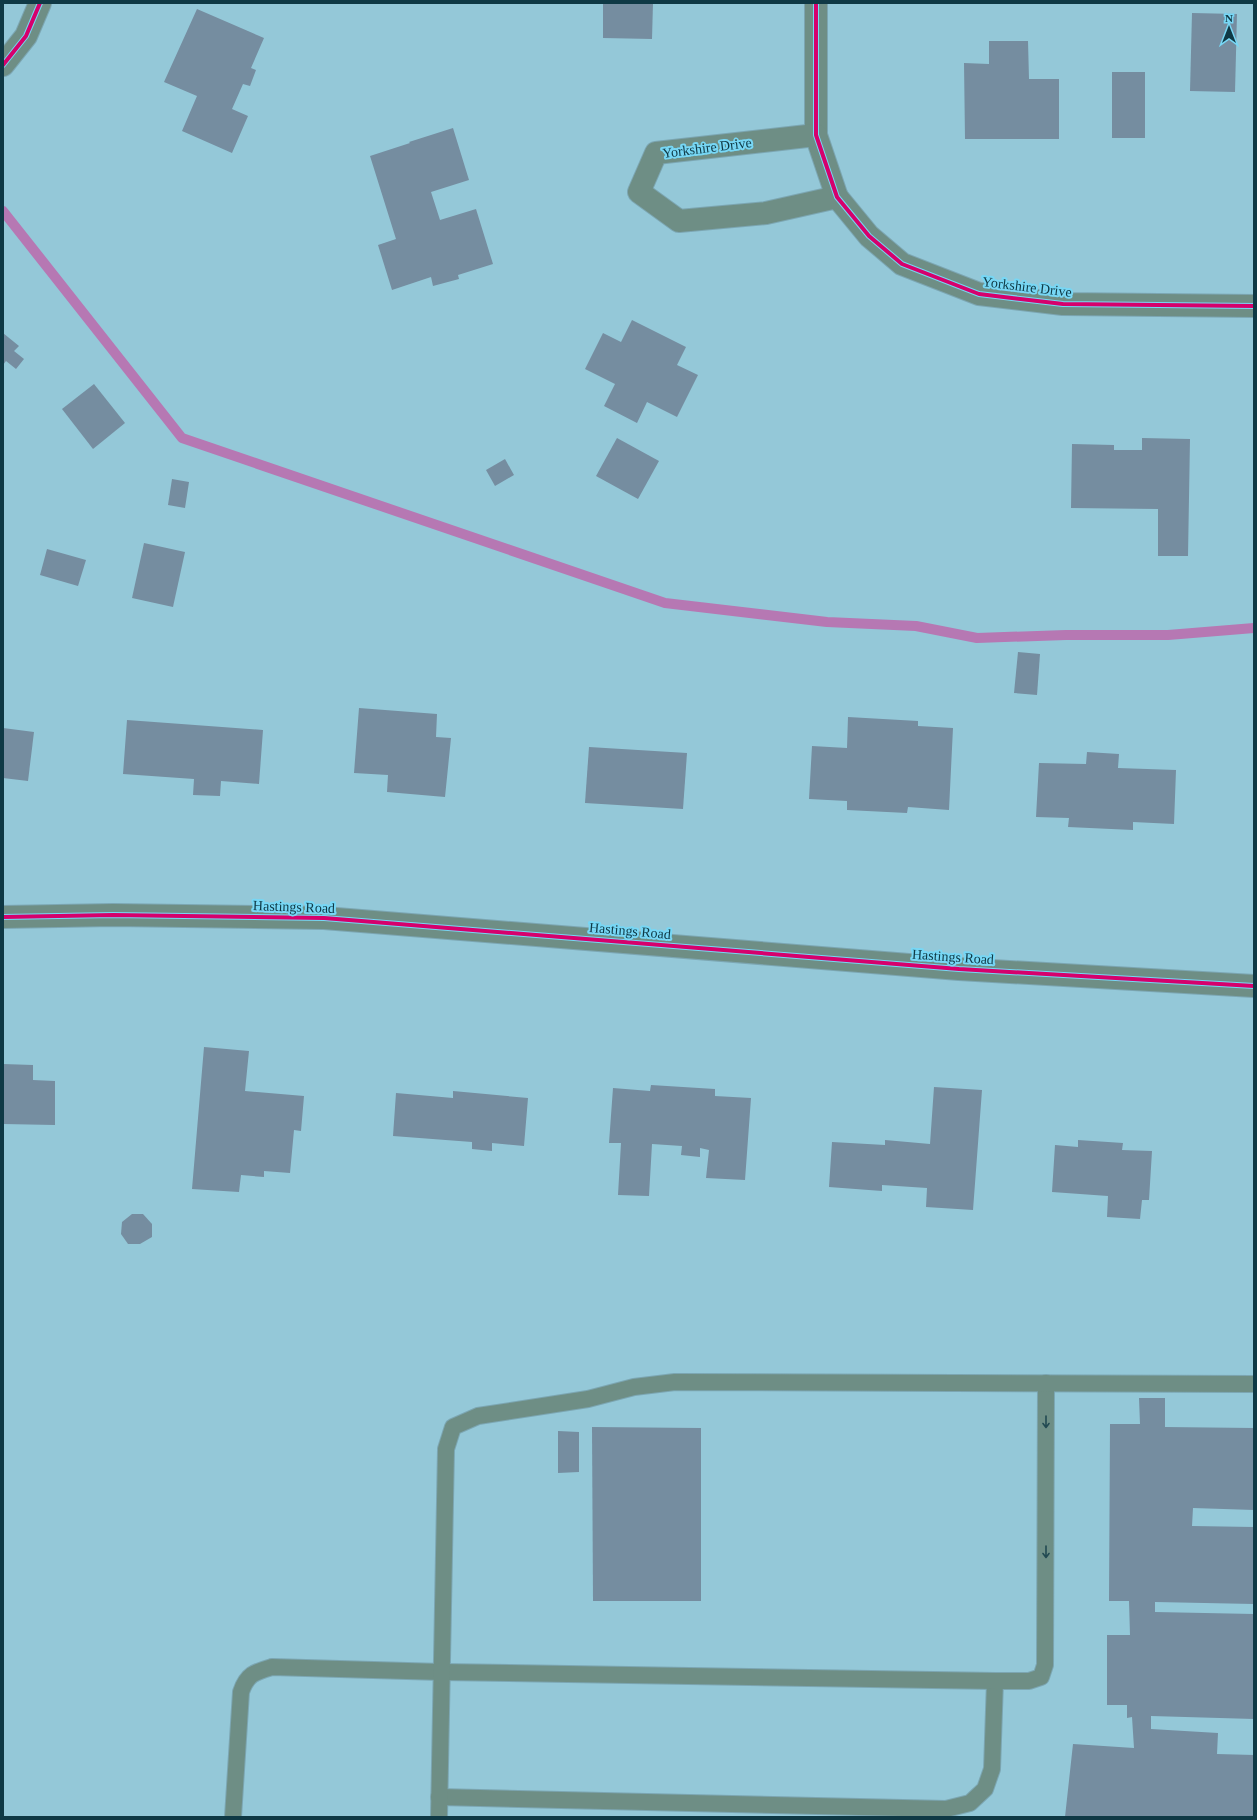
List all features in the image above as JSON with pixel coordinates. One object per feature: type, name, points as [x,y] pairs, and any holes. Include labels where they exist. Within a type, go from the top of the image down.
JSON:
[{"type":"street","points":[[3,65],[26,36],[40,3]]},
{"type":"street","name":"Yorkshire Drive","points":[[816,3],[816,135],[836,197],[869,236],[902,264],[979,294],[1063,304],[1254,306]]},
{"type":"street","name":"Yorkshire Drive","points":[[816,135],[656,153],[640,192],[679,221],[766,213],[836,197]]},
{"type":"street","name":"Hastings Road","points":[[3,917],[113,915],[324,918],[959,969],[1254,986]]},
{"type":"lane","points":[[439,1817],[446,1449],[453,1427],[478,1416],[588,1399],[634,1387],[675,1382],[1254,1384]]},
{"type":"lane","points":[[233,1817],[241,1692],[244,1680],[254,1672],[272,1667],[442,1672],[995,1680],[1029,1680],[1041,1677],[1046,1666],[1046,1383]]},
{"type":"lane","points":[[439,1797],[946,1809],[970,1803],[985,1789],[992,1769],[995,1680]]},
{"type":"building","points":[[603,3],[653,3],[652,39],[603,38]]},
{"type":"building","points":[[197,9],[264,38],[251,68],[256,70],[250,86],[243,84],[232,109],[248,116],[232,153],[182,131],[197,96],[164,82]]},
{"type":"building","points":[[1192,13],[1237,14],[1235,92],[1190,91]]},
{"type":"building","points":[[989,41],[1028,41],[1029,79],[1059,79],[1059,139],[965,139],[964,63],[989,64]]},
{"type":"building","points":[[1112,72],[1145,72],[1145,138],[1112,138]]},
{"type":"building","points":[[453,128],[469,180],[431,192],[440,220],[476,209],[493,264],[458,275],[459,279],[433,286],[431,277],[392,290],[378,245],[396,239],[370,156]]},
{"type":"building","points":[[632,320],[686,347],[677,365],[698,375],[677,417],[647,402],[637,423],[604,406],[615,384],[585,369],[603,333],[621,342]]},
{"type":"building","points":[[3,333],[19,346],[14,351],[24,359],[16,369],[6,361],[3,365]]},
{"type":"building","points":[[94,384],[125,423],[93,449],[62,409]]},
{"type":"building","points":[[617,438],[659,461],[638,499],[596,476]]},
{"type":"building","points":[[1142,438],[1190,439],[1188,556],[1158,556],[1158,509],[1071,508],[1072,444],[1114,445],[1114,450],[1142,450]]},
{"type":"building","points":[[505,459],[514,475],[495,486],[486,470]]},
{"type":"building","points":[[172,479],[189,482],[185,508],[168,505]]},
{"type":"building","points":[[144,543],[185,552],[173,607],[132,598]]},
{"type":"building","points":[[47,549],[86,560],[78,586],[40,575]]},
{"type":"building","points":[[1018,652],[1040,654],[1037,695],[1014,693]]},
{"type":"building","points":[[359,708],[437,714],[436,737],[451,738],[445,797],[387,792],[388,775],[354,773]]},
{"type":"building","points":[[848,717],[918,721],[918,726],[953,728],[949,810],[908,807],[907,813],[847,810],[847,801],[809,799],[812,746],[847,748]]},
{"type":"building","points":[[127,720],[263,730],[259,784],[221,781],[220,796],[193,795],[194,779],[123,774]]},
{"type":"building","points":[[3,728],[34,732],[28,781],[3,778]]},
{"type":"building","points":[[589,747],[687,753],[683,809],[585,803]]},
{"type":"building","points":[[1087,752],[1119,754],[1118,768],[1176,770],[1174,824],[1133,822],[1133,830],[1068,827],[1069,818],[1036,817],[1039,763],[1086,764]]},
{"type":"building","points":[[204,1047],[249,1051],[245,1091],[304,1096],[301,1131],[294,1130],[290,1173],[264,1171],[264,1177],[241,1175],[239,1192],[192,1189]]},
{"type":"building","points":[[3,1064],[33,1065],[33,1080],[55,1081],[55,1125],[3,1124]]},
{"type":"building","points":[[651,1085],[715,1089],[715,1096],[751,1098],[745,1180],[706,1178],[709,1150],[700,1148],[700,1157],[681,1155],[682,1146],[652,1144],[649,1196],[618,1195],[621,1143],[609,1143],[613,1088],[650,1091]]},
{"type":"building","points":[[934,1087],[982,1090],[973,1210],[926,1207],[927,1188],[882,1185],[882,1191],[829,1187],[832,1142],[885,1145],[885,1140],[930,1144]]},
{"type":"building","points":[[453,1091],[528,1098],[524,1146],[492,1143],[492,1151],[472,1149],[472,1142],[393,1136],[396,1093],[453,1098]]},
{"type":"building","points":[[1078,1140],[1123,1143],[1122,1150],[1152,1151],[1149,1200],[1142,1200],[1140,1219],[1107,1217],[1108,1196],[1052,1192],[1055,1145],[1078,1147]]},
{"type":"building","points":[[132,1214],[143,1214],[152,1224],[152,1237],[140,1244],[128,1244],[121,1234],[122,1222]]},
{"type":"building","points":[[1139,1398],[1165,1398],[1165,1427],[1254,1428],[1254,1510],[1193,1508],[1192,1526],[1254,1527],[1254,1604],[1155,1602],[1155,1612],[1254,1614],[1254,1719],[1151,1716],[1151,1729],[1218,1733],[1217,1754],[1254,1755],[1254,1817],[1065,1817],[1073,1744],[1134,1748],[1132,1717],[1127,1718],[1127,1705],[1107,1705],[1107,1635],[1130,1635],[1129,1601],[1109,1601],[1110,1424],[1140,1424]]},
{"type":"building","points":[[592,1427],[701,1428],[701,1601],[593,1601]]},
{"type":"building","points":[[558,1431],[579,1432],[579,1472],[558,1473]]},
{"type":"waterway","points":[[3,211],[182,438],[665,603],[827,622],[916,626],[977,638],[1066,635],[1168,635],[1254,628]]},
{"type":"cycle path","points":[[3,65],[26,36],[40,3]]},
{"type":"cycle path","points":[[816,3],[816,135],[837,197],[869,236],[902,264],[979,294],[1063,304],[1254,306]]},
{"type":"cycle path","points":[[3,917],[113,915],[324,918],[959,969],[1254,986]]}]
